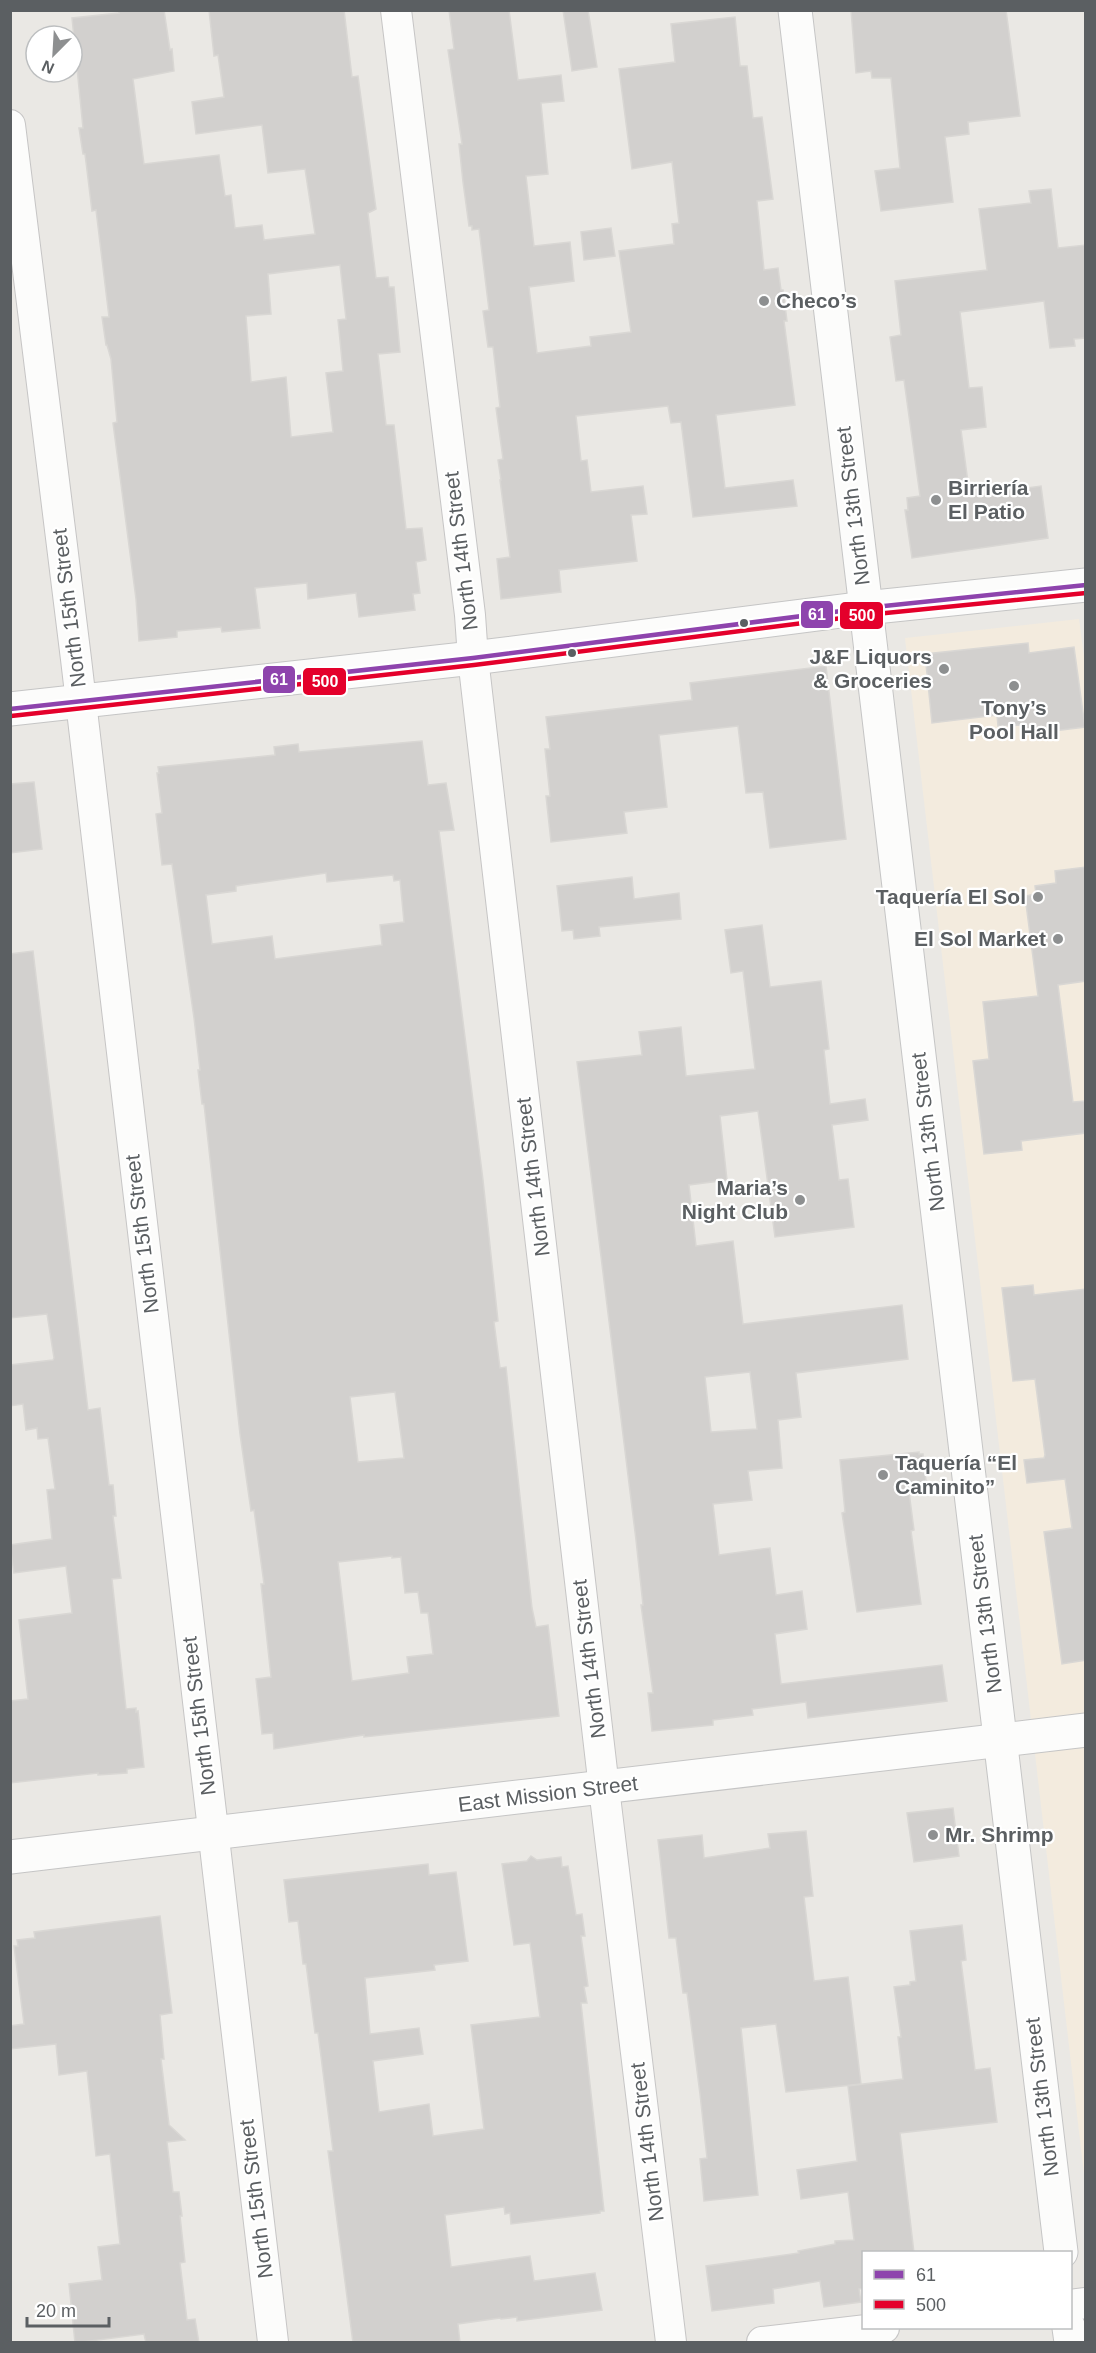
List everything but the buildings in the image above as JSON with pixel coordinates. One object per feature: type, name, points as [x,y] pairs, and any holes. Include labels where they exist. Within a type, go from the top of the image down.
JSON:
[{"type":"main road","name":"North 13th Street","points":[[795,10],[1061,2251]]},
{"type":"main road","points":[[10,709],[473,658],[865,608],[1086,585]]},
{"type":"main road","name":"East Mission Street","points":[[10,1857],[1086,1730]]},
{"type":"street","name":"North 14th Street","points":[[396,10],[470,615],[473,658],[604,1788],[672,2343]]},
{"type":"street","name":"North 15th Street","points":[[10,125],[273,2343]]},
{"type":"street","points":[[762,2343],[876,2329]]},
{"type":"shaded area","points":[[1079,619],[1086,672],[1085,2183],[905,638]]},
{"type":"transit line","name":"61","points":[[10,709],[473,658],[865,608],[1086,585]]},
{"type":"transit line","name":"500","points":[[11,716],[474,665],[866,615],[1086,593]]},
{"type":"place","name":"Checo’s","points":[[764,301]]},
{"type":"place","name":"Birriería El Patio","points":[[936,500]]},
{"type":"place","name":"J&F Liquors & Groceries","points":[[944,669]]},
{"type":"place","name":"Tony’s Pool Hall","points":[[1014,686]]},
{"type":"place","name":"Taquería El Sol","points":[[1038,897]]},
{"type":"place","name":"El Sol Market","points":[[1058,939]]},
{"type":"place","name":"Maria’s Night Club","points":[[800,1200]]},
{"type":"place","name":"Taquería “El Caminito”","points":[[883,1475]]},
{"type":"place","name":"Mr. Shrimp","points":[[933,1835]]}]
